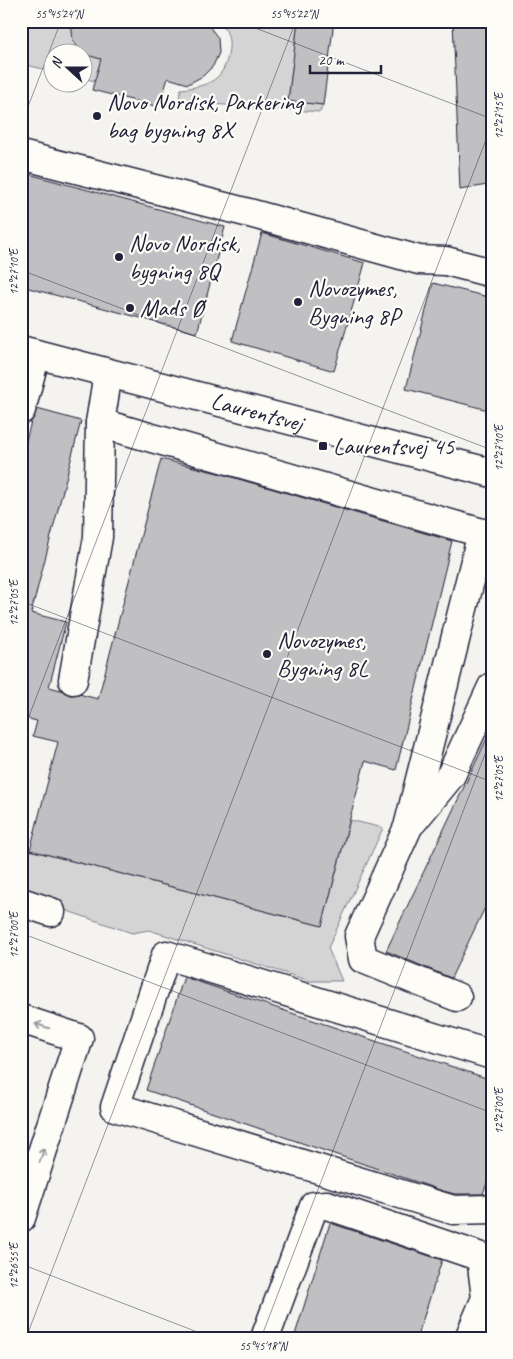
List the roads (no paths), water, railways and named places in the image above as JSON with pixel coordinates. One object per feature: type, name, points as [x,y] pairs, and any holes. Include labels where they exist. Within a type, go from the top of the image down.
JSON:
[{"type":"street","points":[[21,155],[252,214],[419,260],[446,261],[492,273]]},
{"type":"street","points":[[21,410],[29,352]]},
{"type":"street","name":"Laurentsvej","points":[[29,352],[492,473]]},
{"type":"street","points":[[73,680],[98,538],[100,423],[108,373]]},
{"type":"street","points":[[100,423],[487,533],[408,827],[359,936],[363,959],[457,996]]},
{"type":"street","points":[[408,827],[451,775],[492,687]]},
{"type":"street","points":[[21,902],[51,912]]},
{"type":"street","points":[[492,1055],[166,955],[115,1107],[453,1210],[492,1209]]},
{"type":"street","points":[[21,1019],[79,1038],[21,1218]]},
{"type":"street","points":[[411,1198],[412,1234]]},
{"type":"street","points":[[265,1338],[314,1206],[327,1205],[482,1257],[488,1279],[486,1298],[469,1338]]},
{"type":"place","name":"Novo Nordisk, Parkering bag bygning 8X","points":[[97,116]]},
{"type":"place","name":"Novo Nordisk, bygning 8Q","points":[[119,257]]},
{"type":"place","name":"Novozymes, Bygning 8P","points":[[298,302]]},
{"type":"place","name":"Mads Ø","points":[[130,308]]},
{"type":"place","name":"Laurentsvej 45","points":[[323,446]]},
{"type":"place","name":"Novozymes, Bygning 8L","points":[[267,654]]}]
